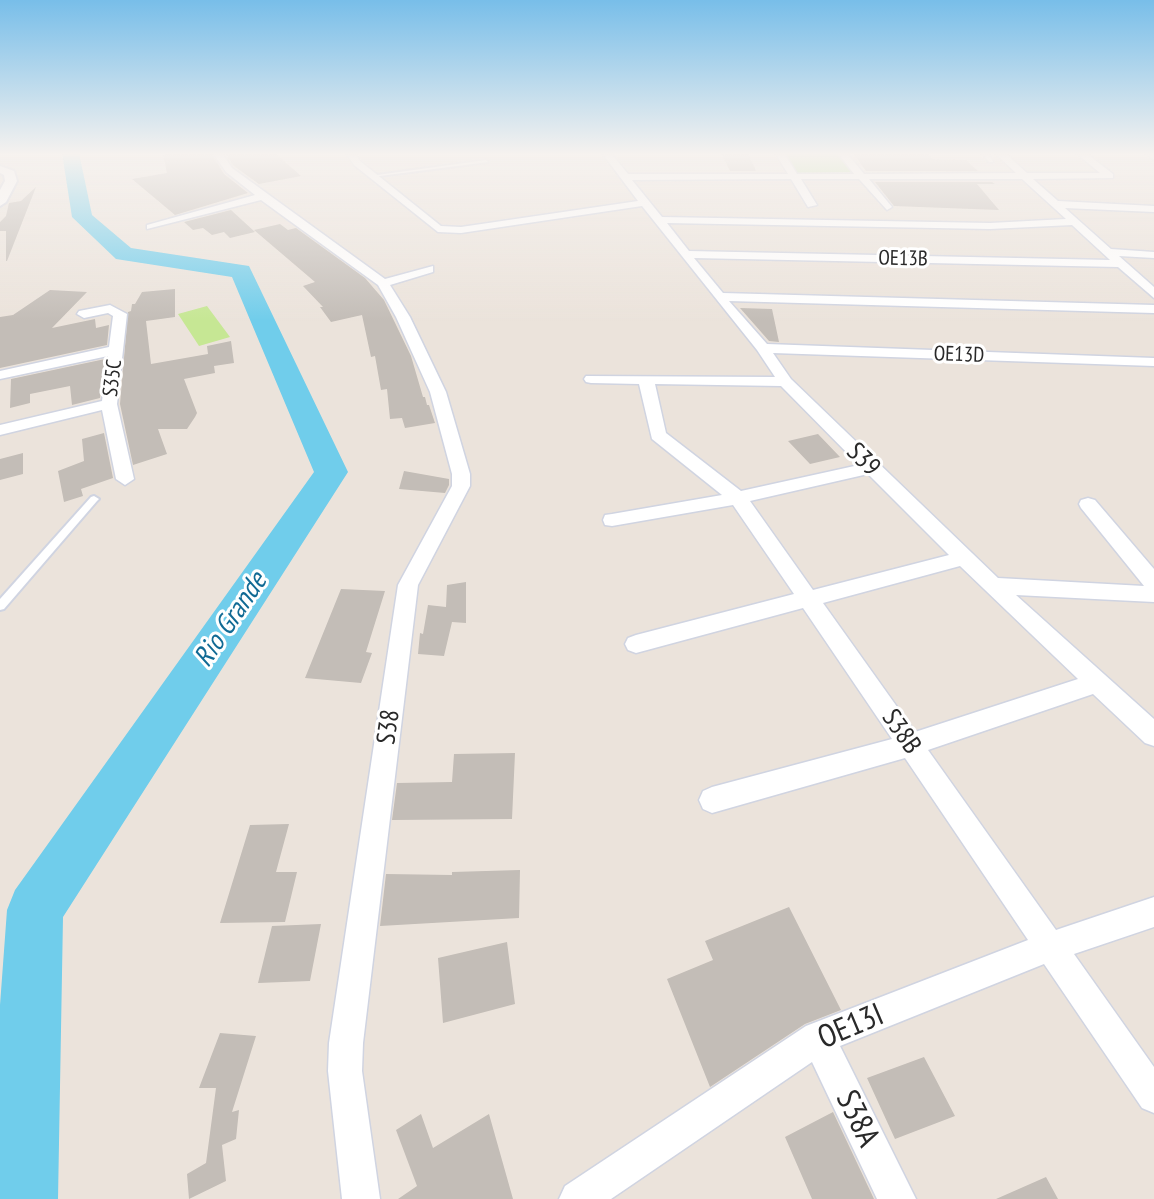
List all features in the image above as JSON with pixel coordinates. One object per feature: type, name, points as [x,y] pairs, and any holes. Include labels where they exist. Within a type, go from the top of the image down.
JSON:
[{"type":"street","points":[[151,227],[216,209]]},
{"type":"street","points":[[281,209],[383,283],[429,269]]},
{"type":"street","points":[[413,209],[438,229],[461,230],[603,209]]},
{"type":"street","name":"S39","points":[[648,209],[763,348],[785,382],[993,586],[1154,734]]},
{"type":"street","points":[[1060,209],[1154,294]]},
{"type":"street","points":[[658,220],[990,226],[1073,222]]},
{"type":"street","points":[[1109,252],[1154,255]]},
{"type":"street","name":"OE13B","points":[[684,254],[1121,264]]},
{"type":"street","name":"S38","points":[[361,1199],[345,1071],[346,1043],[406,598],[408,585],[461,486],[461,474],[438,392],[403,317],[383,283]]},
{"type":"street","points":[[719,297],[1154,309]]},
{"type":"street","name":"S35C","points":[[84,314],[110,309],[118,311],[117,349],[109,404],[125,479]]},
{"type":"street","name":"OE13D","points":[[763,348],[1154,362]]},
{"type":"street","points":[[0,375],[117,349]]},
{"type":"street","points":[[591,379],[785,382]]},
{"type":"street","name":"S38B","points":[[646,380],[662,439],[738,498],[1154,1096]]},
{"type":"street","points":[[0,430],[109,404]]},
{"type":"street","points":[[612,520],[738,498],[870,468]]},
{"type":"street","points":[[1087,504],[1154,583]]},
{"type":"street","points":[[636,644],[964,558]]},
{"type":"street","points":[[993,586],[1154,594]]},
{"type":"street","points":[[712,800],[910,745],[1098,682]]},
{"type":"street","name":"OE13I","points":[[578,1199],[818,1038],[1050,947],[1154,912]]},
{"type":"street","name":"S38A","points":[[818,1038],[897,1199]]},
{"type":"lane","points":[[0,606],[94,499]]},
{"type":"green space","points":[[207,306],[230,337],[199,346],[178,314]]},
{"type":"building","points":[[8,209],[27,209],[7,261],[6,231],[0,231],[0,222],[6,216]]},
{"type":"building","points":[[168,209],[195,209],[175,215]]},
{"type":"building","points":[[231,210],[255,232],[230,238],[224,232],[212,235],[203,228],[193,230],[184,222]]},
{"type":"building","points":[[280,224],[288,230],[296,228],[365,278],[384,300],[411,356],[423,397],[435,423],[405,428],[402,418],[390,419],[387,389],[381,390],[375,356],[371,357],[362,315],[331,322],[320,307],[323,307],[303,286],[315,282],[254,230]]},
{"type":"building","points":[[175,289],[175,317],[146,321],[151,364],[208,354],[207,346],[231,341],[234,363],[214,366],[215,373],[184,379],[197,413],[195,417],[187,429],[158,429],[167,454],[133,465],[120,404],[128,312],[142,292]]},
{"type":"building","points":[[50,290],[87,292],[52,328],[95,319],[96,328],[109,325],[107,345],[0,368],[0,317],[13,315]]},
{"type":"building","points":[[740,308],[772,309],[779,342],[769,341]]},
{"type":"building","points":[[105,359],[100,398],[72,405],[70,386],[30,394],[30,403],[10,408],[11,379]]},
{"type":"building","points":[[104,433],[113,478],[81,489],[83,496],[64,502],[58,471],[84,461],[82,439]]},
{"type":"building","points":[[818,434],[840,457],[810,464],[788,441]]},
{"type":"building","points":[[23,453],[23,474],[0,480],[0,459]]},
{"type":"building","points":[[404,471],[449,479],[449,485],[445,493],[399,489]]},
{"type":"building","points":[[466,582],[466,623],[452,622],[444,656],[418,654],[420,633],[423,634],[428,605],[446,607],[447,585]]},
{"type":"building","points":[[341,589],[385,591],[366,652],[372,653],[361,683],[305,678]]},
{"type":"building","points":[[515,753],[512,819],[392,820],[397,783],[452,782],[454,754]]},
{"type":"building","points":[[289,824],[276,872],[297,872],[285,922],[220,923],[250,825]]},
{"type":"building","points":[[520,870],[519,918],[380,926],[386,874],[452,875],[452,872]]},
{"type":"building","points":[[789,907],[841,1010],[805,1024],[710,1087],[667,979],[713,960],[705,941]]},
{"type":"building","points":[[321,924],[310,981],[258,983],[272,926]]},
{"type":"building","points":[[507,942],[515,1004],[443,1023],[438,958]]},
{"type":"building","points":[[220,1033],[256,1036],[232,1112],[239,1110],[236,1139],[222,1145],[226,1181],[189,1199],[187,1174],[206,1163],[216,1088],[199,1088]]},
{"type":"building","points":[[924,1057],[955,1116],[895,1139],[867,1078]]},
{"type":"building","points":[[833,1112],[874,1199],[812,1199],[785,1137]]},
{"type":"building","points":[[421,1114],[433,1148],[489,1114],[513,1199],[398,1199],[417,1186],[396,1130]]},
{"type":"building","points":[[1046,1177],[1058,1199],[996,1199]]},
{"type":"waterway","name":"Rio Grande","points":[[22,1199],[35,910],[331,472],[241,271],[124,254],[82,217],[80,209]]}]
